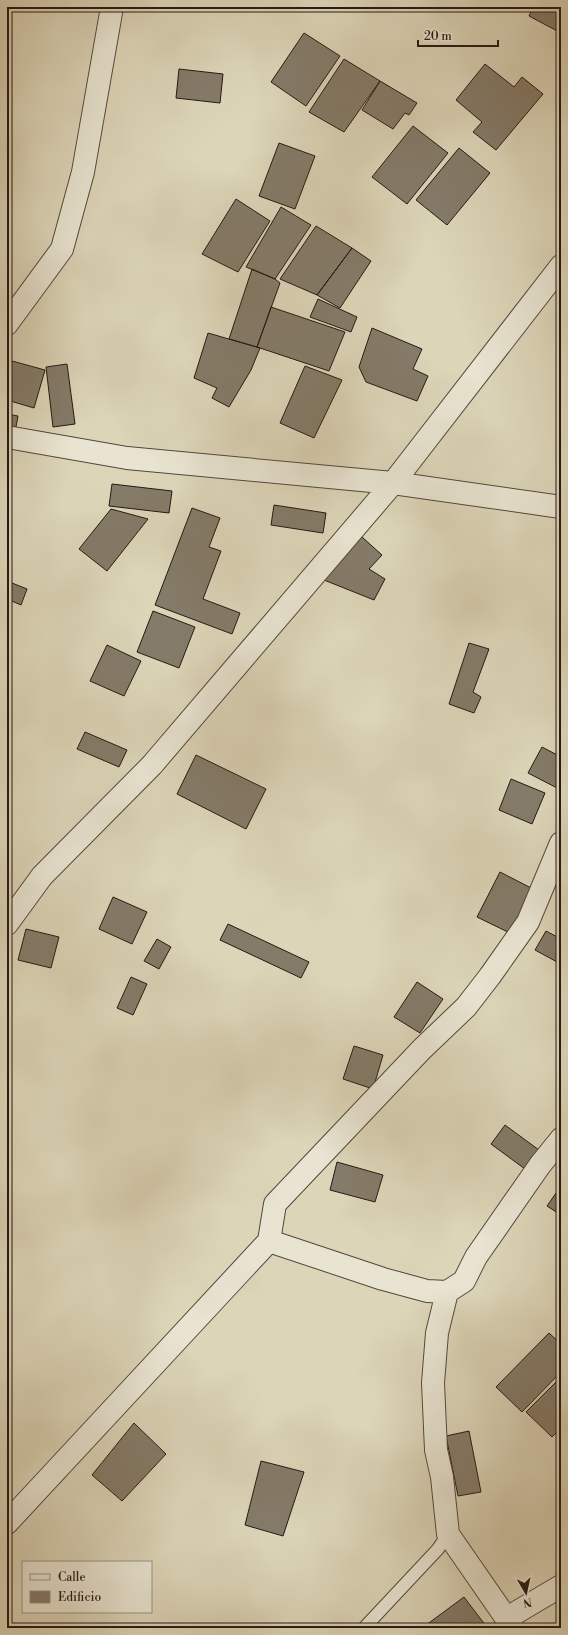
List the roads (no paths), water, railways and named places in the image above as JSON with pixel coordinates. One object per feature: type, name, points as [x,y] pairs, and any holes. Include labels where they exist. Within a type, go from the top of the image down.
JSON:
[{"type":"street","points":[[7,324],[62,249],[83,172],[112,7]]},
{"type":"street","points":[[7,924],[42,876],[152,765],[393,483],[561,266]]},
{"type":"street","points":[[7,437],[127,458],[393,483],[561,507]]},
{"type":"street","points":[[7,1523],[269,1241],[275,1204],[422,1049],[466,1007],[528,922],[561,843]]},
{"type":"street","points":[[269,1241],[412,1287],[427,1291],[447,1292],[464,1281],[480,1251],[540,1165],[561,1139]]},
{"type":"street","points":[[447,1292],[437,1333],[432,1383],[436,1450],[442,1477],[448,1534],[510,1623],[561,1586]]},
{"type":"lane","points":[[364,1628],[438,1549],[448,1534]]}]
